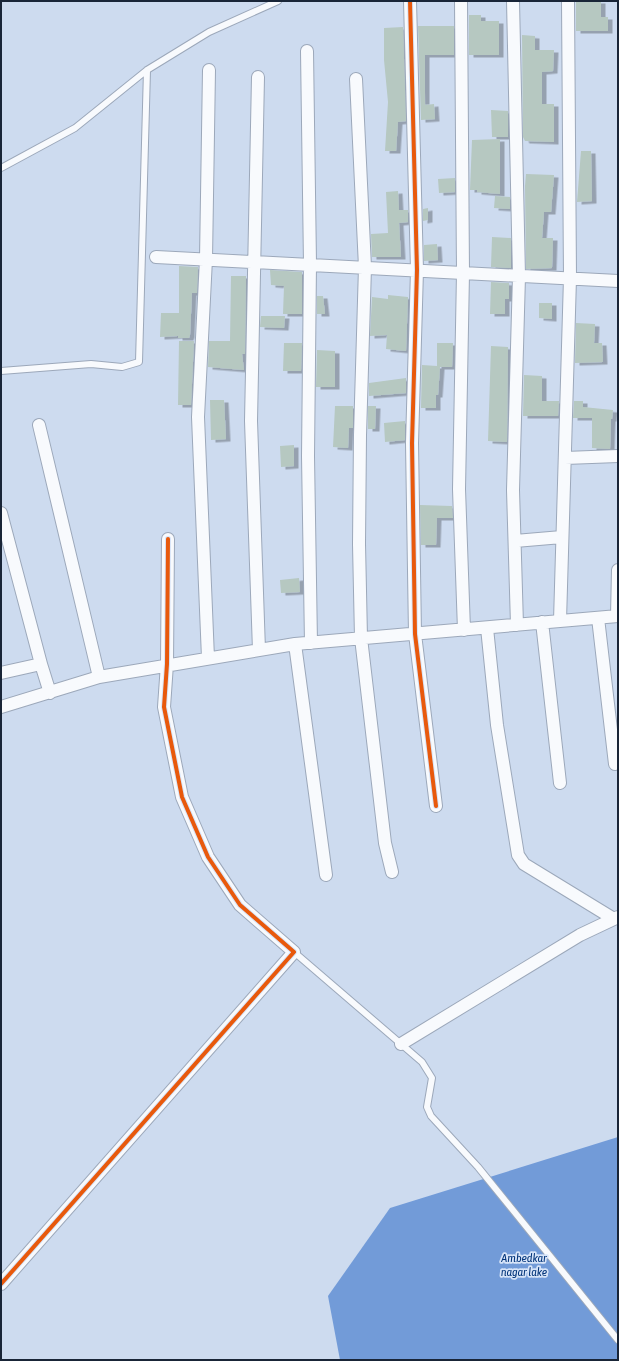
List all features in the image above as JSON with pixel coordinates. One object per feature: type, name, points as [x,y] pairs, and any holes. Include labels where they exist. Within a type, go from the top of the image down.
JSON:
[{"type":"street","points":[[410,1],[417,270],[412,443],[415,634],[436,806]]},
{"type":"street","points":[[461,1],[463,273],[459,489],[464,630]]},
{"type":"street","points":[[514,1],[518,276],[513,490],[517,625]]},
{"type":"street","points":[[560,621],[570,278],[568,1]]},
{"type":"street","points":[[308,50],[310,264],[308,456],[310,643]]},
{"type":"street","points":[[208,658],[198,417],[206,259],[209,70]]},
{"type":"street","points":[[258,77],[256,261],[251,421],[259,650]]},
{"type":"street","points":[[356,79],[364,267],[360,451],[361,638],[385,843],[392,872]]},
{"type":"street","points":[[156,257],[618,281]]},
{"type":"street","points":[[39,425],[99,677]]},
{"type":"street","points":[[565,458],[618,456]]},
{"type":"street","points":[[1,512],[41,664],[50,692]]},
{"type":"street","points":[[515,541],[562,537]]},
{"type":"street","points":[[1,1284],[294,952],[240,905],[208,857],[182,797],[164,707],[167,664],[168,539]]},
{"type":"street","points":[[1,706],[99,677],[167,664],[295,644],[618,616],[618,570]]},
{"type":"street","points":[[598,618],[615,764]]},
{"type":"street","points":[[542,622],[560,783]]},
{"type":"street","points":[[487,628],[497,725],[518,855],[524,864],[616,918]]},
{"type":"street","points":[[295,644],[326,874]]},
{"type":"street","points":[[1,673],[41,664]]},
{"type":"street","points":[[401,1044],[580,935],[616,918]]},
{"type":"lane","points":[[1,168],[75,128],[147,70],[209,32],[278,1]]},
{"type":"lane","points":[[1,371],[91,364],[122,367],[139,362],[147,70]]},
{"type":"lane","points":[[294,952],[422,1062],[432,1078],[427,1108],[431,1116],[478,1167],[618,1340]]},
{"type":"water","name":"Ambedkar nagar lake","points":[[618,1137],[618,1360],[340,1360],[328,1296],[390,1208]]},
{"type":"building","points":[[576,1],[601,1],[601,17],[608,17],[608,31],[576,31]]},
{"type":"building","points":[[469,15],[481,15],[481,21],[499,21],[499,55],[469,55]]},
{"type":"building","points":[[418,26],[454,26],[454,55],[425,55],[425,105],[434,104],[435,119],[421,120]]},
{"type":"building","points":[[403,27],[406,121],[398,122],[396,151],[385,151],[388,102],[384,60],[384,28]]},
{"type":"building","points":[[522,35],[535,36],[535,50],[554,50],[553,71],[542,72],[542,104],[554,104],[554,142],[525,141],[523,137]]},
{"type":"building","points":[[491,110],[508,111],[508,137],[492,137]]},
{"type":"building","points":[[500,139],[500,194],[470,190],[472,140]]},
{"type":"building","points":[[581,151],[591,151],[592,201],[577,202]]},
{"type":"building","points":[[526,174],[554,175],[551,212],[544,212],[542,238],[553,238],[552,268],[526,269]]},
{"type":"building","points":[[455,178],[455,192],[439,193],[438,179]]},
{"type":"building","points":[[398,191],[399,210],[408,210],[408,222],[399,223],[401,257],[372,257],[371,234],[388,233],[386,192]]},
{"type":"building","points":[[495,196],[510,197],[510,209],[494,208]]},
{"type":"building","points":[[428,208],[428,220],[423,221],[423,209]]},
{"type":"building","points":[[492,237],[511,238],[511,268],[491,267]]},
{"type":"building","points":[[437,244],[438,260],[424,261],[424,245]]},
{"type":"building","points":[[179,266],[198,267],[197,293],[192,293],[190,335],[189,338],[178,338],[178,336],[160,337],[161,313],[179,313]]},
{"type":"building","points":[[270,270],[302,272],[302,314],[283,314],[284,286],[271,285]]},
{"type":"building","points":[[231,276],[246,276],[245,354],[242,354],[244,370],[208,367],[209,341],[230,341]]},
{"type":"building","points":[[491,282],[509,283],[509,299],[505,299],[505,314],[490,314]]},
{"type":"building","points":[[388,295],[408,297],[406,351],[386,349],[387,335],[370,336],[372,297],[388,299]]},
{"type":"building","points":[[317,296],[323,296],[325,314],[317,314]]},
{"type":"building","points":[[539,303],[552,303],[552,319],[539,318]]},
{"type":"building","points":[[261,316],[285,316],[284,328],[260,327]]},
{"type":"building","points":[[576,323],[595,324],[594,343],[602,343],[603,362],[575,363]]},
{"type":"building","points":[[179,341],[194,341],[191,405],[178,405]]},
{"type":"building","points":[[284,343],[302,343],[301,371],[283,371]]},
{"type":"building","points":[[437,343],[453,343],[452,367],[440,367],[438,395],[436,395],[436,408],[421,408],[422,365],[437,366]]},
{"type":"building","points":[[491,346],[508,347],[507,442],[488,441]]},
{"type":"building","points":[[317,350],[335,351],[335,387],[316,387]]},
{"type":"building","points":[[524,375],[542,376],[542,401],[559,401],[558,416],[523,416]]},
{"type":"building","points":[[406,378],[406,393],[369,396],[369,383]]},
{"type":"building","points":[[210,400],[224,400],[226,439],[211,440]]},
{"type":"building","points":[[574,401],[583,401],[583,407],[613,410],[611,419],[610,449],[592,448],[592,418],[573,418]]},
{"type":"building","points":[[335,406],[353,406],[353,428],[349,428],[348,448],[333,447]]},
{"type":"building","points":[[368,406],[376,406],[375,429],[368,429]]},
{"type":"building","points":[[405,421],[405,440],[385,442],[384,423]]},
{"type":"building","points":[[294,445],[294,466],[281,467],[280,446]]},
{"type":"building","points":[[420,505],[452,506],[453,518],[437,518],[436,545],[421,545]]},
{"type":"building","points":[[299,578],[300,592],[281,593],[280,580]]},
{"type":"cycle path","points":[[410,1],[417,270],[412,443],[415,634],[436,806]]},
{"type":"cycle path","points":[[1,1284],[294,952],[240,905],[208,857],[182,797],[164,707],[167,664],[168,539]]}]
